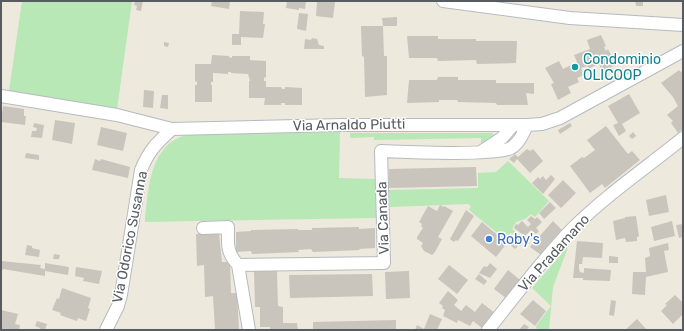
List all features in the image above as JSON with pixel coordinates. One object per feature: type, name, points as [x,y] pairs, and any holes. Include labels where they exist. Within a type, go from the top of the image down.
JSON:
[{"type":"street","points":[[443,1],[576,19],[683,25]]},
{"type":"street","name":"Via Arnaldo Piutti","points":[[1,96],[117,115],[172,129],[342,125],[527,125],[542,124],[560,118],[683,51]]},
{"type":"street","points":[[481,152],[502,138],[513,125]]},
{"type":"street","name":"Via Canada","points":[[238,265],[384,263],[381,152],[481,152],[506,150],[517,143],[527,125]]},
{"type":"street","name":"Via Odorico Susanna","points":[[106,330],[118,306],[121,295],[141,170],[147,156],[156,144],[172,129]]},
{"type":"street","name":"Via Pradamano","points":[[488,330],[551,252],[572,230],[591,212],[683,138]]},
{"type":"street","points":[[203,228],[228,227],[229,252],[231,258],[238,265],[249,330]]},
{"type":"green space","points":[[22,1],[132,1],[117,109],[9,91]]},
{"type":"green space","points":[[340,132],[339,178],[375,179],[376,218],[145,222],[147,197],[153,170],[158,158],[165,148],[174,140],[187,135]]},
{"type":"green space","points":[[350,133],[492,133],[496,136],[481,146],[481,138],[374,140],[374,137],[350,138]]},
{"type":"green space","points":[[508,161],[549,201],[535,217],[531,214],[525,219],[516,222],[512,229],[524,238],[522,241],[511,233],[506,240],[469,210],[471,206],[468,204],[390,207],[389,190],[478,188],[478,173],[496,172]]},
{"type":"green space","points":[[569,245],[553,287],[549,330],[537,330],[536,326],[551,306],[532,288]]},
{"type":"building","points":[[135,1],[143,1],[141,11],[136,10],[137,6],[134,5]]},
{"type":"building","points":[[212,1],[230,1],[229,9],[211,6]]},
{"type":"building","points":[[287,1],[306,1],[305,9],[299,8],[299,10],[286,8]]},
{"type":"building","points":[[317,1],[335,2],[333,18],[316,16]]},
{"type":"building","points":[[635,1],[643,1],[643,6],[636,6]]},
{"type":"building","points":[[240,11],[264,12],[263,24],[265,24],[263,38],[241,37],[241,45],[232,45],[232,34],[239,34]]},
{"type":"building","points":[[299,13],[308,14],[306,31],[297,29]]},
{"type":"building","points":[[397,17],[397,26],[383,26],[382,18]]},
{"type":"building","points":[[361,26],[383,26],[384,56],[387,56],[387,95],[365,97],[364,57],[362,56]]},
{"type":"building","name":"Condominio OLICOOP","points":[[601,35],[606,46],[604,47],[606,51],[608,49],[616,65],[602,71],[599,64],[588,69],[587,66],[581,68],[584,75],[577,78],[579,82],[568,87],[571,93],[558,100],[551,84],[554,83],[545,68],[559,61],[563,69],[577,62],[574,55],[590,49],[587,40]]},
{"type":"building","points":[[407,36],[438,36],[438,39],[476,39],[476,41],[517,41],[516,63],[477,64],[476,60],[438,61],[437,58],[409,58]]},
{"type":"building","points":[[312,38],[317,39],[319,45],[324,46],[324,49],[304,49],[305,39],[311,40]]},
{"type":"building","points":[[164,42],[169,43],[168,47],[164,46]]},
{"type":"building","points":[[212,55],[229,56],[232,58],[232,56],[250,56],[250,60],[266,61],[266,77],[264,78],[264,81],[266,81],[266,87],[281,87],[282,89],[285,89],[285,87],[302,88],[302,105],[285,105],[285,103],[281,103],[281,105],[264,105],[265,98],[249,98],[250,81],[248,74],[231,72],[228,72],[228,74],[213,73],[213,82],[211,82],[212,102],[195,102],[195,85],[197,85],[197,82],[195,81],[195,64],[211,64]]},
{"type":"building","points":[[679,70],[681,72],[683,71],[683,129],[678,133],[671,123],[673,121],[667,115],[678,106],[673,97],[661,83]]},
{"type":"building","points":[[438,77],[458,77],[458,80],[496,80],[496,83],[534,83],[534,94],[526,93],[528,105],[497,105],[496,103],[458,102],[457,100],[407,103],[409,80],[437,80]]},
{"type":"building","points":[[144,90],[154,91],[153,108],[143,107]]},
{"type":"building","points":[[629,94],[640,113],[622,124],[626,131],[619,136],[613,125],[618,123],[608,106]]},
{"type":"building","points":[[162,95],[168,95],[168,109],[160,108]]},
{"type":"building","points":[[3,106],[24,109],[24,116],[26,116],[25,125],[1,122]]},
{"type":"building","points":[[55,120],[75,123],[72,144],[52,140]]},
{"type":"building","points":[[34,123],[44,125],[42,138],[31,137],[32,131],[36,131],[37,128],[33,127]]},
{"type":"building","points":[[570,123],[572,126],[560,134],[558,130]]},
{"type":"building","points":[[606,126],[628,154],[632,151],[640,160],[605,188],[602,184],[590,193],[570,166],[595,150],[587,140]]},
{"type":"building","points":[[101,127],[127,133],[123,151],[97,145]]},
{"type":"building","points":[[633,132],[636,136],[632,139],[629,136]]},
{"type":"building","points":[[527,149],[530,151],[533,149],[543,161],[530,173],[517,159],[514,163],[509,159],[515,154],[518,157]]},
{"type":"building","points":[[26,153],[39,155],[39,160],[25,158]]},
{"type":"building","points":[[95,159],[100,161],[101,159],[130,167],[128,178],[92,170]]},
{"type":"building","points":[[476,167],[477,186],[389,188],[389,169]]},
{"type":"building","points":[[551,175],[555,179],[543,194],[532,183],[538,177],[540,179],[543,176],[546,180]]},
{"type":"building","points":[[563,180],[576,193],[561,208],[548,195]]},
{"type":"building","points":[[666,195],[669,212],[649,216],[646,200]]},
{"type":"building","points":[[550,202],[556,208],[544,219],[539,213]]},
{"type":"building","points":[[440,205],[453,211],[438,237],[442,239],[432,255],[424,251],[421,246],[423,243],[417,239],[423,228],[421,226],[422,224],[419,222],[428,206],[437,211]]},
{"type":"building","points":[[466,210],[474,216],[458,241],[456,240],[454,242],[450,239]]},
{"type":"building","points":[[531,216],[535,219],[537,217],[542,222],[536,228],[539,231],[536,234],[531,230],[525,236],[514,228],[516,224],[518,225],[522,221],[528,227],[531,224],[527,220]]},
{"type":"building","points":[[636,216],[639,236],[637,237],[637,241],[626,242],[625,238],[616,240],[613,221],[625,217]]},
{"type":"building","points":[[553,221],[562,230],[541,255],[530,247]]},
{"type":"building","points":[[672,221],[675,236],[654,241],[651,227]]},
{"type":"building","name":"Roby's","points":[[482,222],[507,243],[496,257],[471,236]]},
{"type":"building","points":[[683,224],[683,237],[679,238],[676,225]]},
{"type":"building","points":[[359,227],[359,229],[375,228],[375,248],[313,252],[311,249],[298,250],[299,252],[252,254],[251,251],[236,252],[236,232],[251,230],[312,230],[312,228]]},
{"type":"building","points":[[219,233],[222,262],[230,262],[231,293],[237,293],[239,330],[215,330],[213,296],[205,297],[204,265],[197,266],[196,234]]},
{"type":"building","points":[[510,236],[513,238],[514,236],[522,242],[515,249],[508,243],[510,241],[508,239]]},
{"type":"building","points":[[577,241],[603,243],[602,258],[583,257],[582,264],[579,264],[579,269],[580,272],[584,273],[584,268],[611,270],[610,281],[573,278]]},
{"type":"building","points":[[668,243],[669,250],[664,251],[668,272],[646,277],[645,295],[632,294],[633,272],[646,272],[645,258],[650,256],[649,248]]},
{"type":"building","points":[[27,245],[40,250],[39,257],[25,255]]},
{"type":"building","points":[[54,254],[60,255],[59,259],[53,259]]},
{"type":"building","points":[[609,256],[618,257],[618,263],[609,263]]},
{"type":"building","points":[[1,261],[41,265],[40,268],[45,269],[45,263],[69,267],[68,275],[45,271],[45,276],[3,269],[1,273]]},
{"type":"building","points":[[490,263],[497,269],[490,278],[479,273],[484,266],[487,267]]},
{"type":"building","points":[[449,265],[468,280],[457,294],[438,279]]},
{"type":"building","points":[[76,267],[102,271],[99,284],[83,281],[84,278],[75,276]]},
{"type":"building","points":[[508,270],[520,280],[506,298],[494,289]]},
{"type":"building","points":[[254,271],[277,271],[278,306],[283,307],[283,323],[297,323],[298,330],[270,330],[270,327],[260,327],[260,307],[255,307]]},
{"type":"building","points":[[409,271],[410,298],[386,299],[385,272]]},
{"type":"building","points":[[372,274],[373,296],[290,298],[289,275]]},
{"type":"building","points":[[479,274],[487,281],[484,285],[475,279]]},
{"type":"building","points":[[62,288],[91,298],[88,308],[90,309],[86,321],[78,318],[77,321],[60,315],[61,313],[52,310],[57,298],[59,299]]},
{"type":"building","points":[[448,291],[458,300],[454,305],[461,311],[466,305],[475,312],[482,303],[495,313],[482,328],[473,321],[470,326],[458,320],[457,323],[443,316],[445,310],[439,303]]},
{"type":"building","points":[[675,295],[683,303],[683,314],[673,324],[661,311],[667,305],[665,304]]},
{"type":"building","points":[[533,300],[546,311],[535,326],[520,314]]},
{"type":"building","points":[[611,300],[616,301],[614,316],[609,315]]},
{"type":"building","points":[[1,310],[18,314],[15,324],[20,325],[19,330],[1,330]]},
{"type":"building","points":[[430,314],[442,319],[437,330],[415,330],[417,325],[424,329]]},
{"type":"building","points":[[637,319],[647,330],[625,330]]},
{"type":"building","points":[[396,320],[396,330],[313,330],[313,322]]},
{"type":"building","points":[[37,321],[47,324],[45,330],[40,330],[40,328],[35,326]]},
{"type":"building","points":[[524,324],[529,327],[527,329],[528,330],[519,330]]},
{"type":"place","name":"Condominio OLICOOP","points":[[575,67]]},
{"type":"place","name":"Roby's","points":[[489,239]]}]
